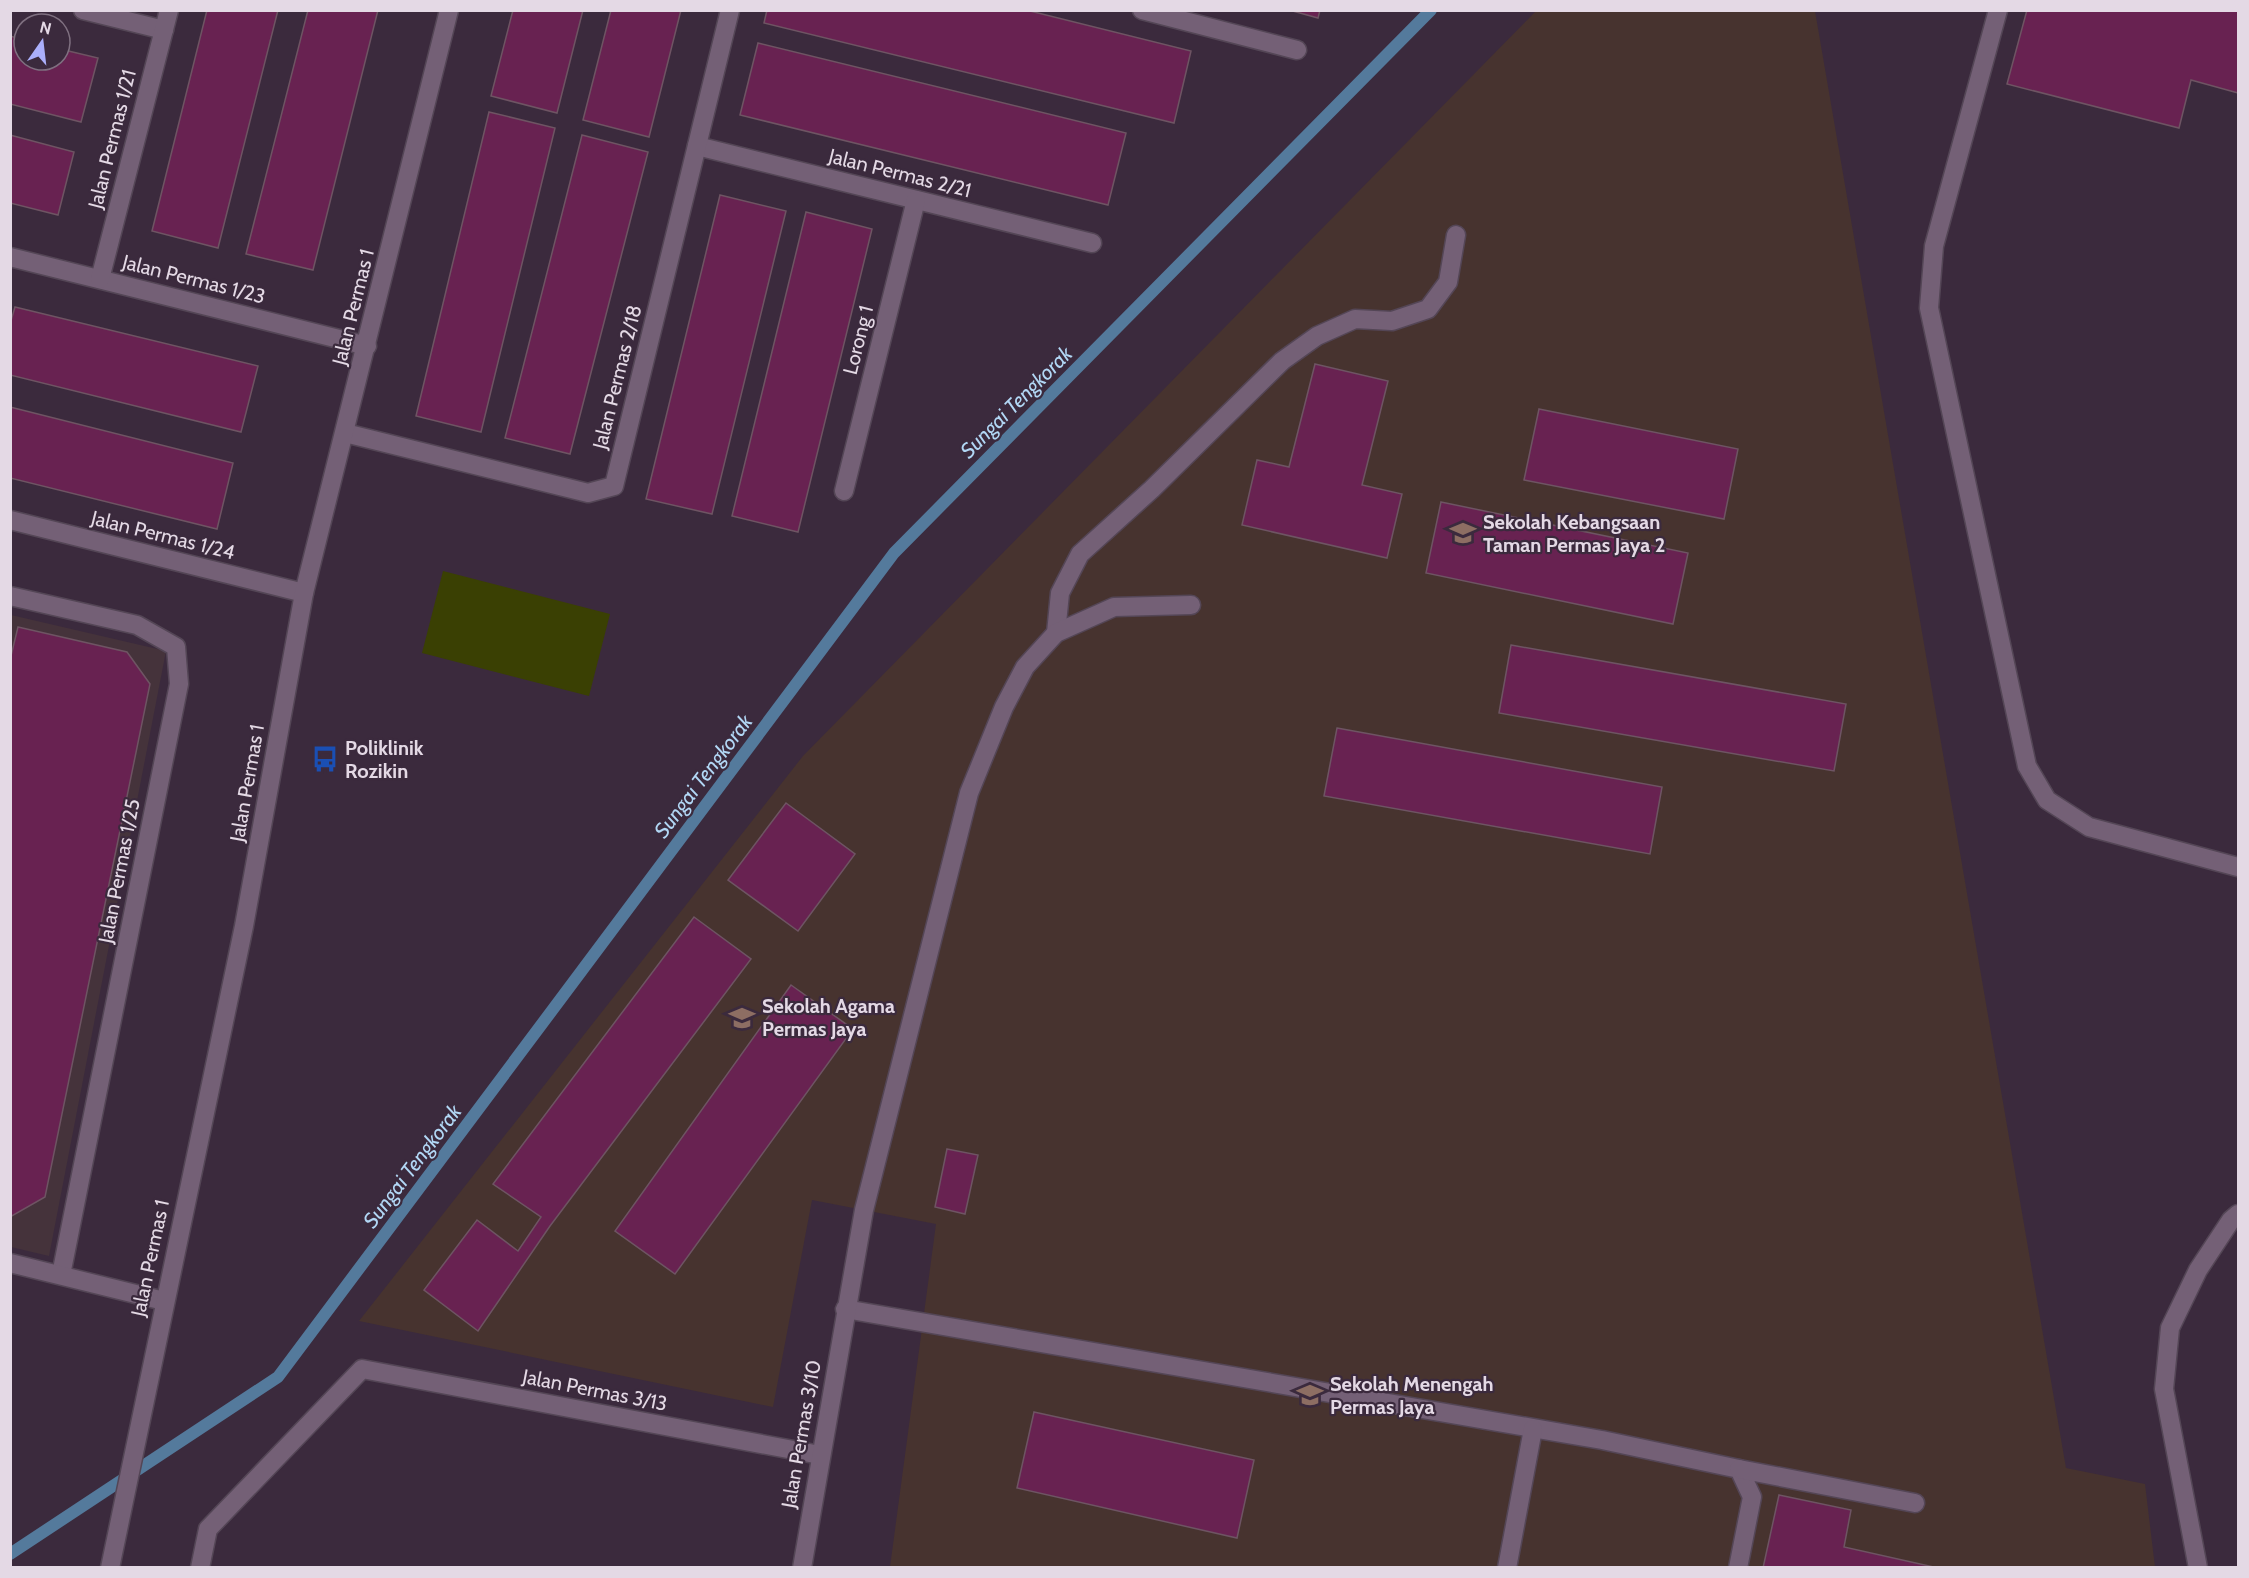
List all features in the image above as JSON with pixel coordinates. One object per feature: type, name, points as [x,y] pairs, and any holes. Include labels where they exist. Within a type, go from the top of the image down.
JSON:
[{"type":"street","points":[[83,10],[164,30]]},
{"type":"street","name":"Jalan Permas 1/21","points":[[100,279],[169,10]]},
{"type":"street","name":"Jalan Permas 1","points":[[110,1568],[244,926],[304,593],[449,10]]},
{"type":"street","name":"Jalan Permas 2/18","points":[[345,434],[588,493],[614,486],[730,10]]},
{"type":"street","points":[[1142,10],[1297,50]]},
{"type":"street","points":[[1998,10],[1934,246],[1929,308],[2027,766],[2047,800],[2089,827],[2238,867]]},
{"type":"street","name":"Jalan Permas 2/21","points":[[697,146],[1092,243]]},
{"type":"street","name":"Lorong 1","points":[[844,491],[916,200]]},
{"type":"street","points":[[1191,605],[1114,607],[1056,633],[1060,593],[1080,554],[1291,355],[1317,336],[1355,319],[1392,321],[1428,309],[1448,282],[1456,235]]},
{"type":"street","name":"Jalan Permas 1/23","points":[[10,257],[367,346]]},
{"type":"street","name":"Jalan Permas 1/24","points":[[10,520],[304,593]]},
{"type":"street","name":"Jalan Permas 1/25","points":[[10,596],[137,625],[176,647],[179,684],[61,1275]]},
{"type":"street","name":"Jalan Permas 3/10","points":[[802,1568],[845,1309],[864,1210],[969,793],[1004,707],[1025,667],[1056,633]]},
{"type":"street","points":[[2198,1568],[2164,1389],[2170,1328],[2198,1270],[2231,1220],[2238,1214]]},
{"type":"street","points":[[10,1263],[164,1301]]},
{"type":"street","points":[[845,1309],[1602,1440],[1915,1503]]},
{"type":"street","name":"Jalan Permas 3/13","points":[[200,1568],[208,1529],[362,1369],[820,1455]]},
{"type":"street","points":[[1507,1568],[1533,1429]]},
{"type":"street","points":[[1738,1568],[1752,1497],[1739,1468]]},
{"type":"shaded area","name":"Sekolah Kebangsaan Taman Permas Jaya 2","points":[[1536,11],[1815,11],[2066,1468],[2145,1484],[2155,1567],[890,1567],[936,1224],[812,1200],[773,1407],[359,1321],[803,756]]},
{"type":"shaded area","points":[[11,615],[166,651],[49,1256],[11,1247]]},
{"type":"green space","points":[[443,571],[610,614],[589,696],[422,653]]},
{"type":"building","points":[[207,10],[278,10],[218,248],[152,231]]},
{"type":"building","points":[[308,10],[378,10],[313,270],[246,254]]},
{"type":"building","points":[[513,10],[583,10],[557,113],[491,96]]},
{"type":"building","points":[[611,10],[681,10],[649,137],[583,120]]},
{"type":"building","points":[[767,10],[1026,10],[1191,51],[1174,123],[764,23]]},
{"type":"building","points":[[1289,10],[1320,10],[1318,18]]},
{"type":"building","points":[[2027,10],[2238,10],[2238,93],[2191,80],[2179,128],[2007,84]]},
{"type":"building","points":[[10,36],[12,37],[12,72],[72,72],[72,52],[98,58],[81,122],[10,104]]},
{"type":"building","points":[[758,43],[1126,133],[1108,205],[740,115]]},
{"type":"building","points":[[489,112],[555,128],[481,432],[416,416]]},
{"type":"building","points":[[10,135],[74,152],[58,215],[10,203]]},
{"type":"building","points":[[582,135],[648,152],[570,454],[505,438]]},
{"type":"building","points":[[720,195],[786,211],[712,514],[646,499]]},
{"type":"building","points":[[806,212],[872,229],[798,532],[732,516]]},
{"type":"building","points":[[15,307],[258,366],[241,432],[10,375],[10,324]]},
{"type":"building","points":[[1315,364],[1388,381],[1362,485],[1402,494],[1387,558],[1242,525],[1257,460],[1289,467]]},
{"type":"building","points":[[10,407],[233,463],[217,529],[10,478]]},
{"type":"building","points":[[1539,409],[1738,449],[1724,519],[1524,480]]},
{"type":"building","points":[[1441,502],[1688,553],[1673,624],[1426,573]]},
{"type":"building","points":[[18,627],[127,652],[150,684],[45,1197],[10,1217],[10,660]]},
{"type":"building","points":[[1511,645],[1846,704],[1834,771],[1499,713]]},
{"type":"building","points":[[1337,728],[1662,787],[1650,854],[1324,796]]},
{"type":"building","points":[[786,803],[855,854],[798,931],[728,880]]},
{"type":"building","points":[[694,917],[751,959],[550,1226],[478,1331],[424,1290],[477,1220],[518,1251],[541,1217],[493,1184]]},
{"type":"building","points":[[791,985],[853,1029],[675,1274],[615,1231]]},
{"type":"building","points":[[947,1149],[978,1155],[965,1214],[935,1207]]},
{"type":"building","points":[[1034,1412],[1254,1460],[1237,1538],[1017,1488]]},
{"type":"building","points":[[1779,1495],[1851,1510],[1844,1547],[1938,1568],[1763,1568]]},
{"type":"waterway","name":"Sungai Tengkorak","points":[[10,1554],[278,1377],[894,553],[1431,10]]},
{"type":"place","name":"Sekolah Kebangsaan Taman Permas Jaya 2","points":[[1463,533]]},
{"type":"place","name":"Poliklinik Rozikin","points":[[325,759]]},
{"type":"place","name":"Sekolah Agama Permas Jaya","points":[[742,1018]]},
{"type":"place","name":"Sekolah Menengah Permas Jaya","points":[[1310,1395]]}]
